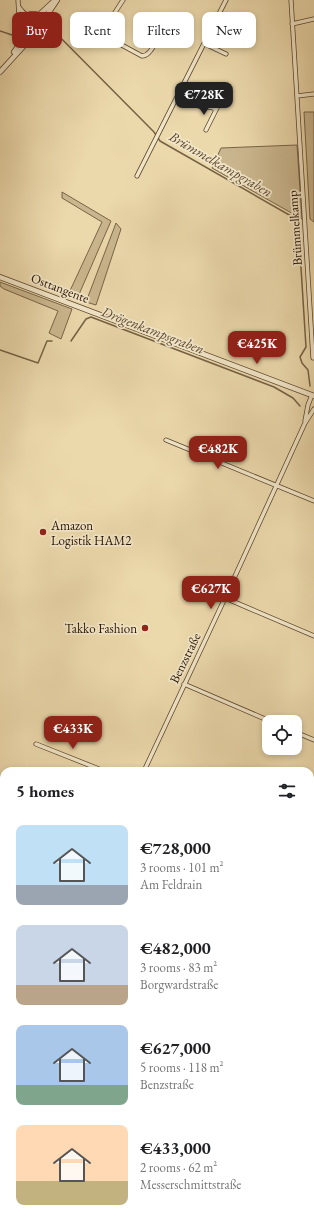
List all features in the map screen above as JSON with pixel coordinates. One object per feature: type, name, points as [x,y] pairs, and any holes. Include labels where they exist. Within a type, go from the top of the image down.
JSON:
[{"type":"street","points":[[18,0],[19,12]]},
{"type":"street","points":[[42,12],[56,0]]},
{"type":"street","points":[[49,12],[56,0]]},
{"type":"street","points":[[123,0],[114,14],[104,34],[105,36],[142,56],[149,53],[152,48]]},
{"type":"street","points":[[220,12],[226,0]]},
{"type":"street","name":"Brümmelkamp","points":[[291,0],[313,358]]},
{"type":"street","points":[[18,6],[23,12]]},
{"type":"street","points":[[292,24],[314,19]]},
{"type":"street","points":[[0,72],[17,48]]},
{"type":"street","points":[[8,62],[21,48]]},
{"type":"street","points":[[137,176],[203,48]]},
{"type":"street","points":[[213,48],[226,54]]},
{"type":"street","points":[[206,130],[227,88]]},
{"type":"street","points":[[297,96],[314,94]]},
{"type":"street","points":[[178,96],[203,108],[212,107],[216,110]]},
{"type":"street","name":"Osttangente","points":[[0,277],[313,396]]},
{"type":"street","name":"Benzstraße","points":[[305,422],[308,405],[313,396]]},
{"type":"street","name":"Benzstraße","points":[[146,767],[305,422],[314,409]]},
{"type":"street","points":[[166,440],[314,501]]},
{"type":"street","points":[[225,598],[314,636]]},
{"type":"street","points":[[184,684],[262,718]]},
{"type":"street","points":[[302,735],[314,740]]},
{"type":"street","points":[[36,744],[94,767]]},
{"type":"shaded area","points":[[304,112],[314,112],[314,222],[310,219]]},
{"type":"shaded area","points":[[297,145],[302,219],[212,168],[221,148]]},
{"type":"shaded area","points":[[62,192],[111,221],[77,299],[68,295],[102,222],[62,198]]},
{"type":"shaded area","points":[[116,223],[121,229],[96,305],[86,302]]},
{"type":"shaded area","points":[[0,282],[72,309],[61,339],[49,333],[58,311],[4,289],[0,286]]},
{"type":"waterway","name":"Brümmelkampgraben","points":[[0,31],[12,35]]},
{"type":"waterway","name":"Brümmelkampgraben","points":[[62,39],[154,132],[160,141],[298,220],[306,347],[300,357],[302,363],[308,370],[310,386]]},
{"type":"waterway","name":"Drögenkampsgraben","points":[[71,341],[86,319],[91,317],[274,387],[293,398],[300,406]]},
{"type":"waterway","name":"Drögenkampsgraben","points":[[0,350],[38,363],[47,341],[52,341]]},
{"type":"place","name":"Amazon Logistik HAM2","points":[[43,532]]},
{"type":"place","name":"Takko Fashion","points":[[145,628]]}]
